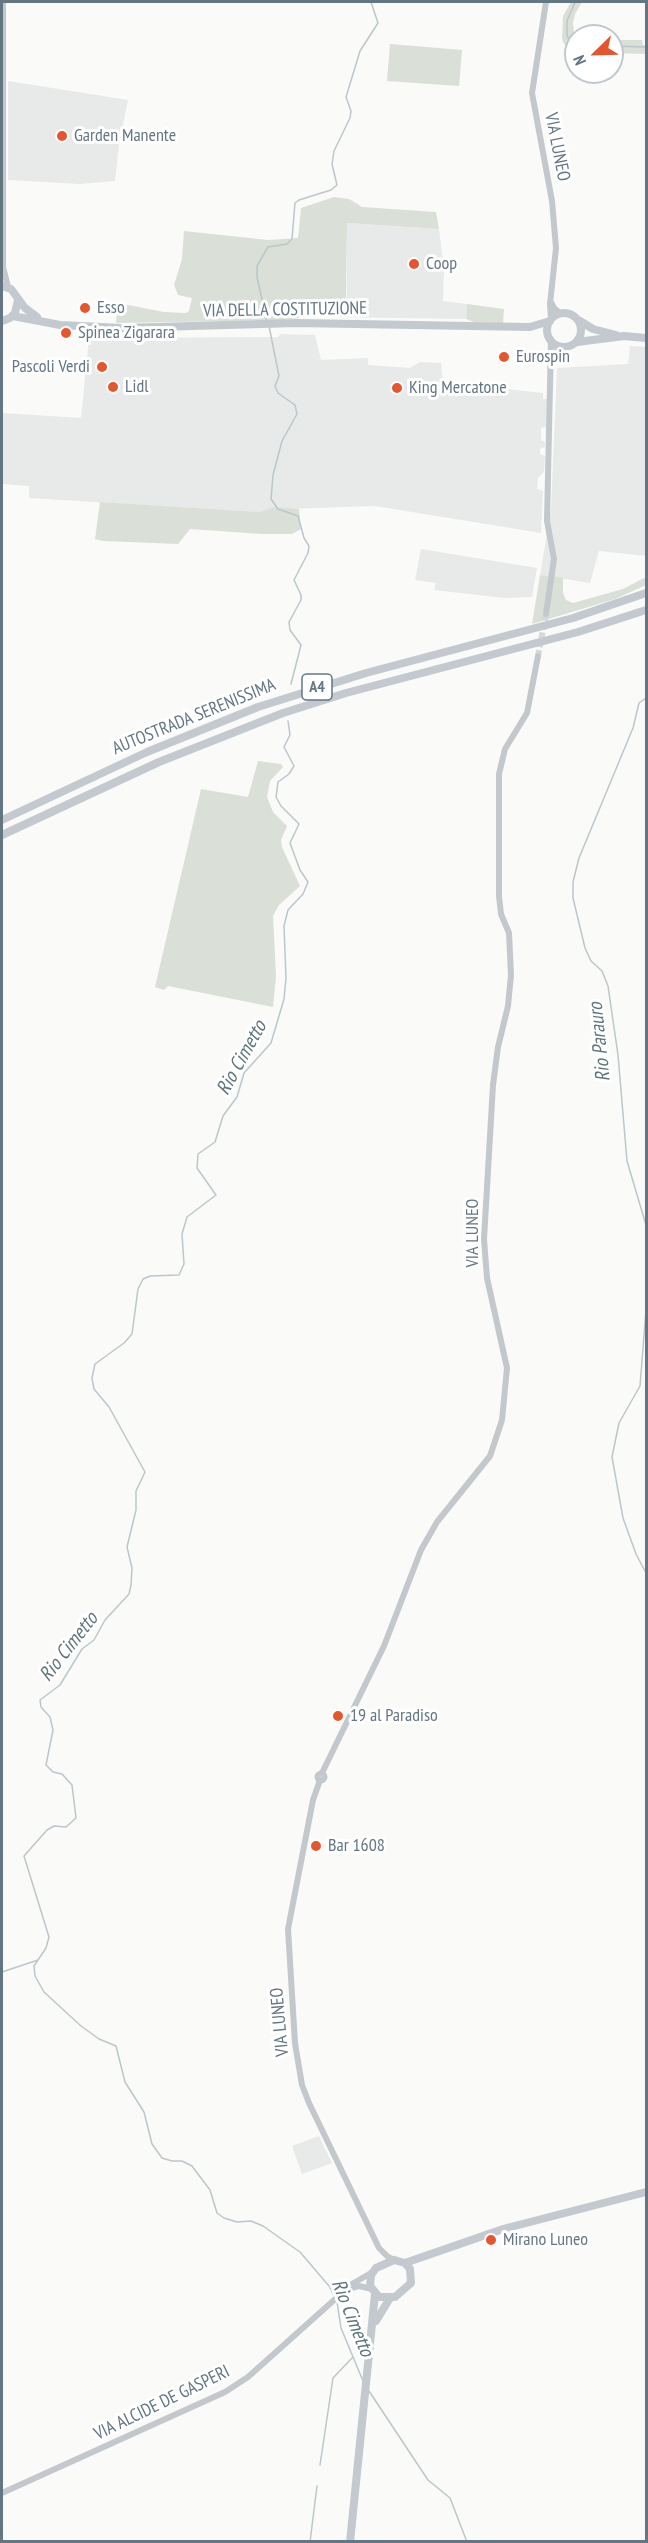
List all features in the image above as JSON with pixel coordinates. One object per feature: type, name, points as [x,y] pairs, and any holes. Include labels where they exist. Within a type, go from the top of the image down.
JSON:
[{"type":"highway","name":"AUTOSTRADA SERENISSIMA","points":[[2,820],[147,752],[258,707],[366,673],[573,618],[646,593]]},
{"type":"highway","name":"AUTOSTRADA SERENISSIMA","points":[[2,835],[159,762],[272,717],[346,693],[578,632],[646,610]]},
{"type":"main road","name":"VIA DELLA COSTITUZIONE","points":[[5,286],[25,308],[41,320]]},
{"type":"main road","points":[[2,321],[13,316],[18,307],[18,299]]},
{"type":"main road","points":[[624,336],[577,342],[563,347],[549,338],[551,320],[560,313],[571,314],[579,321],[602,332],[646,338]]},
{"type":"main road","name":"VIA DELLA COSTITUZIONE","points":[[13,316],[84,327],[121,328],[259,324],[530,327],[551,320]]},
{"type":"main road","points":[[577,342],[582,332],[579,321]]},
{"type":"main road","name":"VIA DELLA COSTITUZIONE","points":[[530,327],[549,338]]},
{"type":"main road","points":[[350,2541],[371,2337],[373,2292],[369,2281],[372,2273],[380,2266],[394,2260],[405,2263],[503,2229],[646,2192]]},
{"type":"main road","points":[[371,2337],[378,2315],[390,2298],[408,2288],[425,2256]]},
{"type":"main road","points":[[405,2263],[412,2277]]},
{"type":"main road","points":[[373,2292],[379,2297],[390,2298]]},
{"type":"street","points":[[3,2],[2,270],[5,286]]},
{"type":"street","name":"VIA LUNEO","points":[[546,2],[532,93],[552,201],[556,248],[550,298],[551,320]]},
{"type":"street","points":[[550,298],[554,308],[560,313]]},
{"type":"street","points":[[546,614],[554,559],[547,510],[552,354],[549,338]]},
{"type":"street","points":[[552,354],[563,347]]},
{"type":"street","name":"VIA LUNEO","points":[[379,2248],[302,2085],[295,2043],[288,1929],[314,1800],[321,1777],[384,1646],[424,1543],[449,1507],[490,1456],[502,1420],[507,1368],[484,1255],[493,1085],[498,1047],[508,1006],[511,975],[509,933],[501,914],[499,896],[499,774],[505,749],[527,713],[538,656]]},
{"type":"street","points":[[379,2248],[394,2260]]},
{"type":"street","points":[[379,2248],[380,2266]]},
{"type":"street","name":"VIA ALCIDE DE GASPERI","points":[[2,2493],[225,2392],[248,2377],[345,2290],[372,2273]]},
{"type":"street","points":[[345,2290],[359,2286],[373,2292]]},
{"type":"shaded area","points":[[571,2],[582,2],[575,14],[573,24],[564,24],[564,44],[562,40],[563,16]]},
{"type":"shaded area","points":[[624,40],[642,40],[643,45],[646,45],[646,54],[624,53]]},
{"type":"shaded area","points":[[390,44],[462,50],[459,86],[387,81]]},
{"type":"shaded area","points":[[8,81],[128,100],[119,144],[115,181],[80,184],[8,180]]},
{"type":"shaded area","points":[[334,197],[349,199],[362,207],[436,212],[439,229],[347,223],[346,303],[342,308],[328,314],[284,320],[116,323],[117,311],[107,301],[164,312],[186,313],[189,311],[192,298],[178,295],[174,285],[182,259],[184,231],[268,240],[298,238],[301,208]]},
{"type":"shaded area","points":[[347,223],[439,229],[444,269],[443,301],[467,304],[466,319],[329,317],[328,314],[342,308],[347,297]]},
{"type":"shaded area","points":[[467,304],[504,309],[503,323],[474,322],[466,319]]},
{"type":"shaded area","points":[[281,334],[315,335],[321,360],[368,358],[368,365],[410,368],[420,362],[441,363],[443,382],[543,393],[543,399],[547,399],[546,427],[541,428],[541,440],[545,442],[545,447],[540,449],[540,454],[545,456],[544,472],[538,478],[537,489],[543,491],[541,533],[375,506],[288,509],[274,507],[269,511],[260,512],[29,498],[29,486],[2,484],[3,413],[81,418],[89,338],[277,337]]},
{"type":"shaded area","points":[[630,346],[646,347],[646,556],[599,551],[590,583],[540,575],[551,510],[557,368],[628,364]]},
{"type":"shaded area","points":[[100,502],[260,512],[274,507],[299,509],[301,529],[292,534],[262,534],[190,529],[178,544],[103,541],[95,539]]},
{"type":"shaded area","points":[[421,549],[537,568],[532,597],[505,598],[434,590],[436,583],[415,580]]},
{"type":"shaded area","points":[[540,575],[563,578],[563,593],[566,600],[573,603],[623,589],[646,577],[646,585],[615,599],[532,624]]},
{"type":"shaded area","points":[[258,761],[281,764],[283,767],[270,781],[267,797],[273,812],[287,826],[281,840],[282,847],[300,886],[279,905],[273,916],[276,976],[273,1007],[168,986],[164,990],[155,987],[201,789],[248,797]]},
{"type":"shaded area","points":[[319,2136],[332,2163],[302,2174],[292,2146]]},
{"type":"waterway","points":[[267,322],[257,277],[257,266],[268,247],[287,244],[292,239],[295,203],[331,190],[337,185],[332,164],[334,151],[350,118],[351,111],[346,97],[360,51],[378,23],[371,2]]},
{"type":"waterway","name":"Rio Parauro","points":[[567,24],[575,2]]},
{"type":"waterway","name":"Rio Parauro","points":[[624,46],[646,47]]},
{"type":"waterway","points":[[269,326],[279,376],[275,386],[278,393],[295,405],[297,414],[282,441],[273,475],[271,499],[278,509],[298,516],[304,538],[309,546],[308,553],[294,580],[301,600],[289,622],[290,630],[301,645],[291,684]]},
{"type":"waterway","name":"Rio Parauro","points":[[646,698],[639,703],[633,728],[579,858],[573,882],[573,898],[585,948],[591,961],[602,971],[608,986],[618,1055],[627,1161],[646,1225]]},
{"type":"waterway","name":"Rio Cimetto","points":[[288,721],[290,735],[284,747],[294,766],[289,774],[278,782],[276,797],[281,806],[299,824],[290,843],[300,870],[308,882],[303,894],[288,910],[284,926],[286,978],[284,999],[271,1043],[244,1073],[237,1097],[223,1116],[215,1142],[198,1154],[197,1168],[216,1195],[187,1217],[182,1234],[184,1264],[179,1275],[150,1276],[143,1279],[138,1289],[132,1334],[124,1343],[95,1364],[92,1378],[94,1389],[109,1407],[145,1472],[136,1491],[136,1510],[127,1547],[132,1568],[131,1585],[129,1594],[105,1620],[94,1640],[82,1649],[60,1685],[40,1700],[41,1707],[50,1717],[53,1730],[46,1765],[53,1772],[62,1774],[72,1785],[76,1818],[66,1827],[54,1826],[47,1830],[24,1856],[49,1937],[46,1948],[34,1966],[35,1976],[44,1992],[81,2026],[99,2039],[116,2046],[125,2082],[144,2112],[152,2144],[162,2158],[182,2161],[192,2166],[210,2190],[217,2213],[224,2218],[237,2222],[251,2221],[263,2226],[300,2252],[329,2286],[335,2297]]},
{"type":"waterway","name":"Rio Parauro","points":[[646,1262],[646,1310],[640,1386],[619,1423],[612,1457],[623,1518],[636,1554],[646,1573]]},
{"type":"waterway","points":[[2,1972],[38,1960]]},
{"type":"waterway","name":"Rio Cimetto","points":[[337,2302],[341,2328],[363,2381]]},
{"type":"waterway","points":[[320,2465],[333,2378],[352,2358]]},
{"type":"waterway","name":"Rio Cimetto","points":[[369,2391],[428,2480],[450,2498],[467,2542]]},
{"type":"waterway","points":[[310,2542],[317,2486]]},
{"type":"tunnel","points":[[538,656],[546,614]]},
{"type":"place","name":"Garden Manente","points":[[62,136]]},
{"type":"place","name":"Coop","points":[[414,264]]},
{"type":"place","name":"Esso","points":[[85,308]]},
{"type":"place","name":"Spinea Zigarara","points":[[66,333]]},
{"type":"place","name":"Eurospin","points":[[504,357]]},
{"type":"place","name":"Pascoli Verdi","points":[[102,367]]},
{"type":"place","name":"Lidl","points":[[113,387]]},
{"type":"place","name":"King Mercatone","points":[[397,388]]},
{"type":"place","name":"19 al Paradiso","points":[[338,1716]]},
{"type":"place","name":"Bar 1608","points":[[316,1846]]},
{"type":"place","name":"Mirano Luneo","points":[[491,2240]]}]
